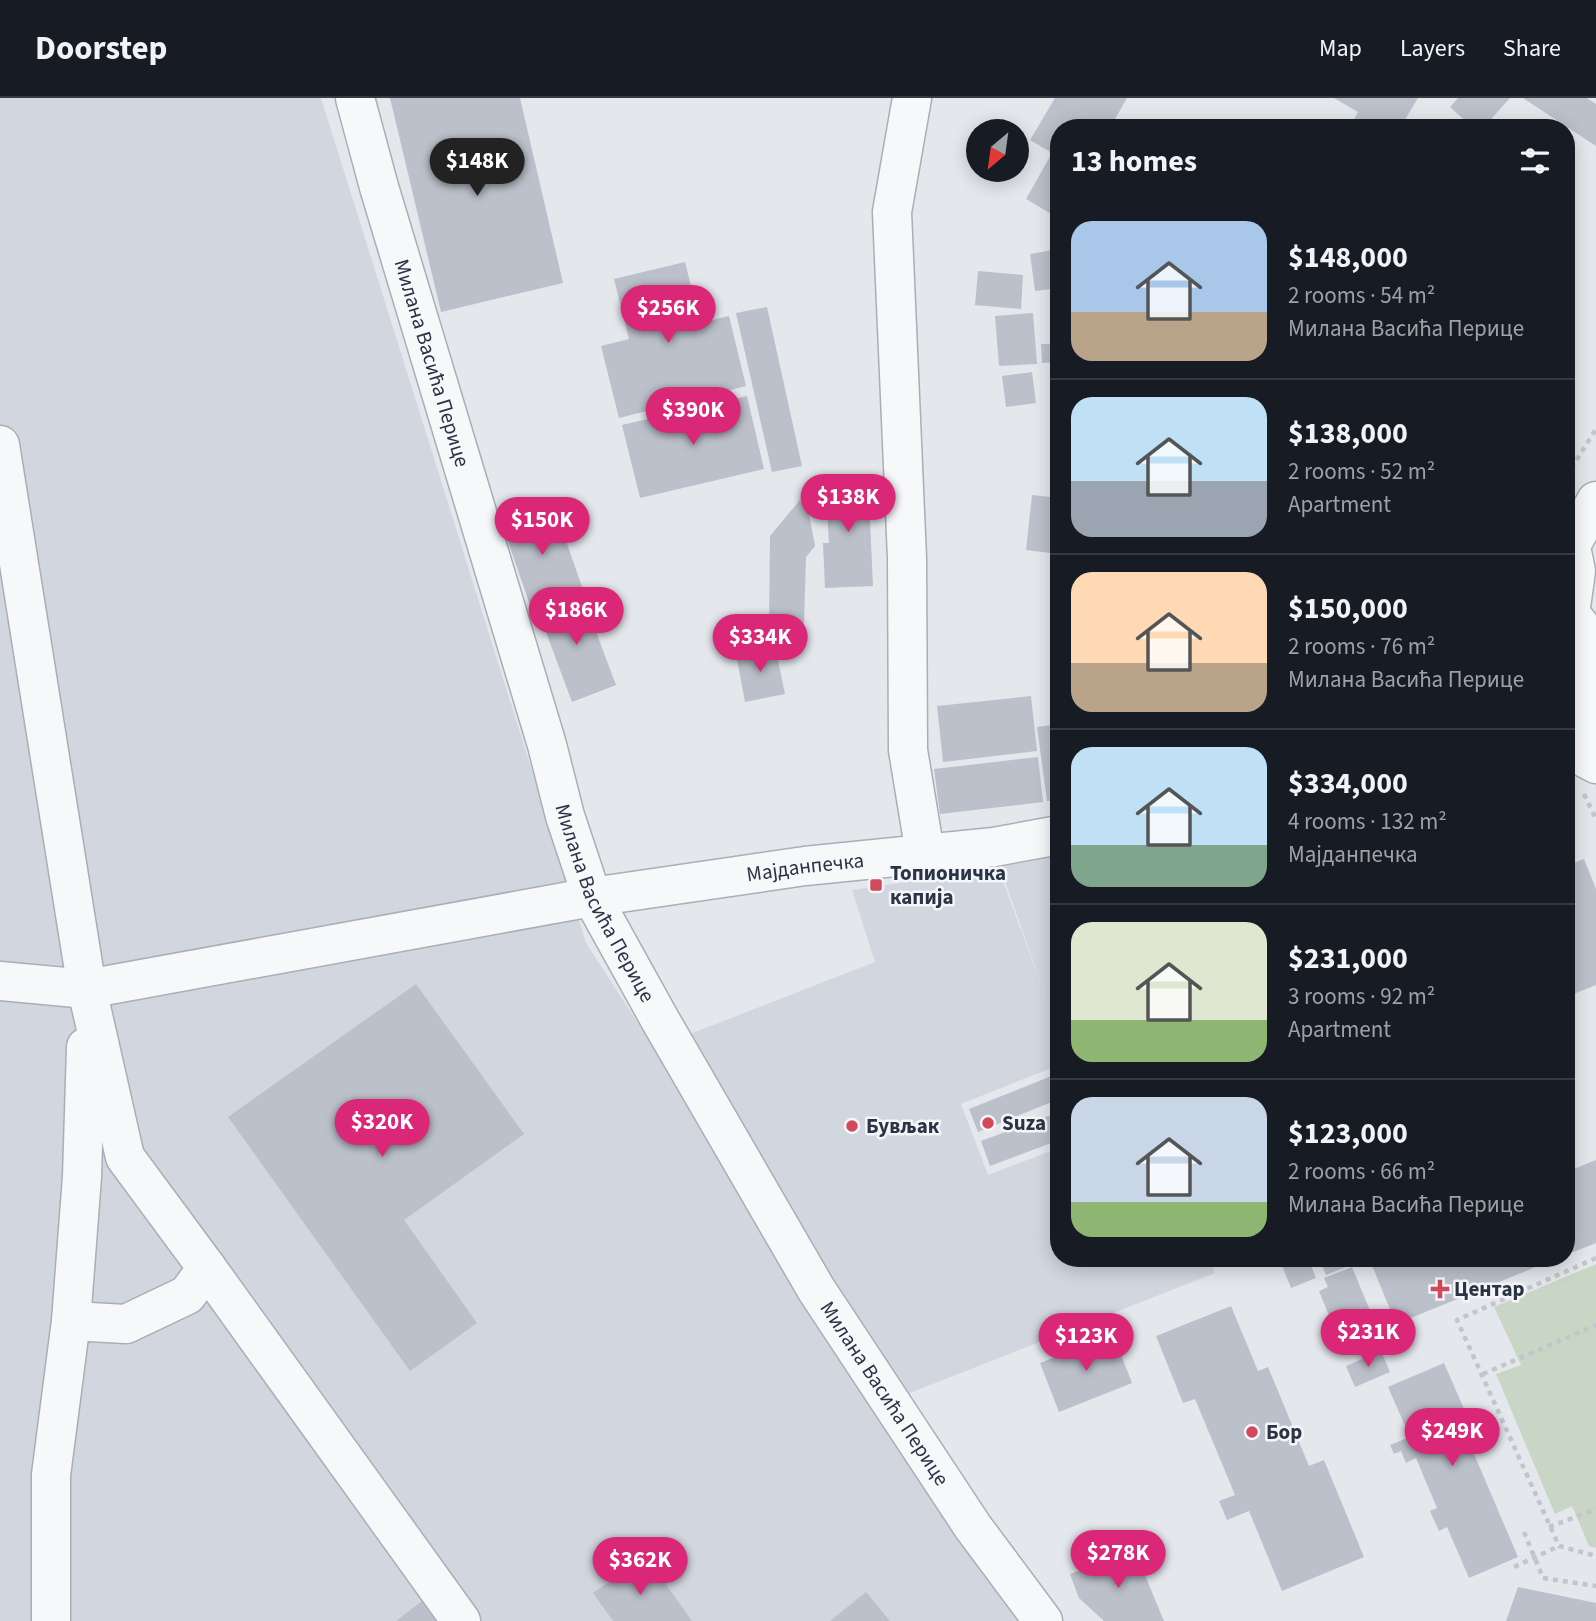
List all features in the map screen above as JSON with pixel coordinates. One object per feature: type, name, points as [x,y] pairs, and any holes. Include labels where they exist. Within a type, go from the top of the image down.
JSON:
[{"type":"street","name":"Милана Васића Перице","points":[[355,98],[379,187],[547,745],[565,816],[593,897],[816,1289],[973,1527],[1043,1621]]},
{"type":"street","points":[[912,98],[892,212],[907,558],[908,750],[925,853]]},
{"type":"street","points":[[0,445],[87,989],[125,1157],[461,1621]]},
{"type":"street","points":[[1575,540],[1596,501]]},
{"type":"street","points":[[1575,620],[1586,638],[1585,668],[1575,682]]},
{"type":"street","points":[[1575,692],[1596,732]]},
{"type":"street","points":[[1575,748],[1581,756],[1596,764]]},
{"type":"street","name":"Мајданпечка","points":[[0,981],[87,989],[593,897],[805,866],[994,847],[1050,837]]},
{"type":"street","points":[[51,1621],[51,1475],[71,1321],[82,1177],[87,989]]},
{"type":"street","points":[[71,1321],[126,1324],[187,1295],[207,1268]]},
{"type":"path","points":[[1575,463],[1596,429]]},
{"type":"path","points":[[1593,812],[1596,819]]},
{"type":"path","points":[[1559,1546],[1457,1320],[1596,1258]]},
{"type":"path","points":[[1483,1374],[1596,1325]]},
{"type":"path","points":[[1549,1527],[1596,1509]]},
{"type":"path","points":[[1524,1532],[1543,1578],[1596,1586]]},
{"type":"path","points":[[1514,1567],[1559,1546],[1596,1556]]},
{"type":"shaded area","points":[[0,98],[321,98],[586,943],[1025,1621],[0,1621]]},
{"type":"shaded area","name":"Бувљак","points":[[1050,858],[1050,1069],[961,1104],[988,1175],[1050,1151],[1050,1267],[1212,1267],[1215,1273],[902,1396],[685,1036],[875,962],[852,890],[998,868],[1048,1003],[1000,867]]},
{"type":"green space","points":[[1596,1264],[1596,1548],[1589,1546],[1572,1506],[1555,1514],[1496,1374],[1521,1365],[1494,1307]]},
{"type":"building","points":[[390,98],[520,98],[563,283],[441,312]]},
{"type":"building","points":[[1055,98],[1127,98],[1115,119],[1050,119],[1050,152],[1030,140]]},
{"type":"building","points":[[1334,98],[1418,98],[1405,119],[1354,119],[1358,112]]},
{"type":"building","points":[[1458,98],[1510,98],[1491,119],[1463,119],[1450,107]]},
{"type":"building","points":[[1523,98],[1587,98],[1596,104],[1596,146],[1575,132],[1575,119],[1555,119]]},
{"type":"building","points":[[1050,157],[1050,213],[1026,199]]},
{"type":"building","points":[[1050,251],[1050,289],[1035,291],[1030,254]]},
{"type":"building","points":[[685,262],[700,323],[729,316],[746,386],[619,418],[601,346],[629,339],[614,279]]},
{"type":"building","points":[[978,271],[1023,275],[1021,309],[975,305]]},
{"type":"building","points":[[767,307],[802,466],[772,472],[736,313]]},
{"type":"building","points":[[1033,313],[1037,364],[999,366],[995,316]]},
{"type":"building","points":[[1041,344],[1050,344],[1050,363],[1042,363]]},
{"type":"building","points":[[1032,372],[1036,403],[1006,407],[1002,376]]},
{"type":"building","points":[[747,396],[764,469],[640,498],[622,425]]},
{"type":"building","points":[[868,476],[873,586],[825,588],[823,543],[829,543],[825,479]]},
{"type":"building","points":[[1032,495],[1050,497],[1050,553],[1026,550]]},
{"type":"building","points":[[800,500],[809,514],[815,546],[806,557],[804,623],[769,624],[770,536]]},
{"type":"building","points":[[555,509],[582,587],[530,605],[503,527]]},
{"type":"building","points":[[581,592],[616,685],[572,702],[537,608]]},
{"type":"building","points":[[775,646],[785,694],[745,702],[736,654]]},
{"type":"building","points":[[1031,696],[1037,751],[943,762],[937,706]]},
{"type":"building","points":[[1050,725],[1050,801],[1047,801],[1037,727]]},
{"type":"building","points":[[1038,757],[1043,802],[940,814],[934,769]]},
{"type":"building","points":[[1584,859],[1596,889],[1596,985],[1575,993],[1575,862]]},
{"type":"building","points":[[416,984],[524,1134],[404,1220],[477,1323],[410,1371],[228,1117]]},
{"type":"building","points":[[1050,1077],[1050,1103],[978,1132],[969,1109]]},
{"type":"building","points":[[1050,1115],[1050,1143],[990,1166],[981,1141]]},
{"type":"building","points":[[1596,1160],[1596,1243],[1575,1251],[1575,1169]]},
{"type":"building","points":[[1283,1267],[1312,1267],[1316,1278],[1291,1288]]},
{"type":"building","points":[[1323,1267],[1346,1267],[1326,1275]]},
{"type":"building","points":[[1352,1267],[1378,1330],[1349,1341],[1339,1319],[1332,1323],[1319,1291],[1328,1287],[1324,1278]]},
{"type":"building","points":[[1373,1267],[1536,1267],[1396,1324]]},
{"type":"building","name":"Бор","points":[[1231,1306],[1258,1371],[1268,1367],[1309,1466],[1324,1460],[1364,1557],[1282,1591],[1249,1511],[1227,1520],[1219,1501],[1235,1495],[1195,1399],[1183,1403],[1156,1336]]},
{"type":"building","points":[[1113,1334],[1132,1383],[1059,1412],[1040,1363]]},
{"type":"building","points":[[1381,1351],[1390,1372],[1355,1387],[1346,1366]]},
{"type":"building","points":[[1444,1363],[1482,1450],[1474,1454],[1518,1557],[1469,1578],[1447,1527],[1439,1531],[1430,1511],[1437,1508],[1416,1458],[1406,1463],[1401,1451],[1394,1454],[1390,1445],[1410,1437],[1388,1387]]},
{"type":"building","points":[[1134,1549],[1164,1621],[1104,1621],[1079,1598],[1070,1574]]},
{"type":"building","points":[[646,1556],[692,1621],[613,1621],[593,1593]]},
{"type":"building","points":[[1518,1587],[1596,1603],[1596,1621],[1506,1621]]},
{"type":"building","points":[[866,1592],[890,1621],[830,1621]]},
{"type":"building","points":[[422,1601],[437,1621],[396,1621]]},
{"type":"place","name":"Топионичка капија","points":[[876,885]]},
{"type":"place","name":"Suza","points":[[988,1123]]},
{"type":"place","name":"Бувљак","points":[[852,1126]]},
{"type":"place","name":"Центар","points":[[1440,1289]]},
{"type":"place","name":"Бор","points":[[1252,1432]]}]
